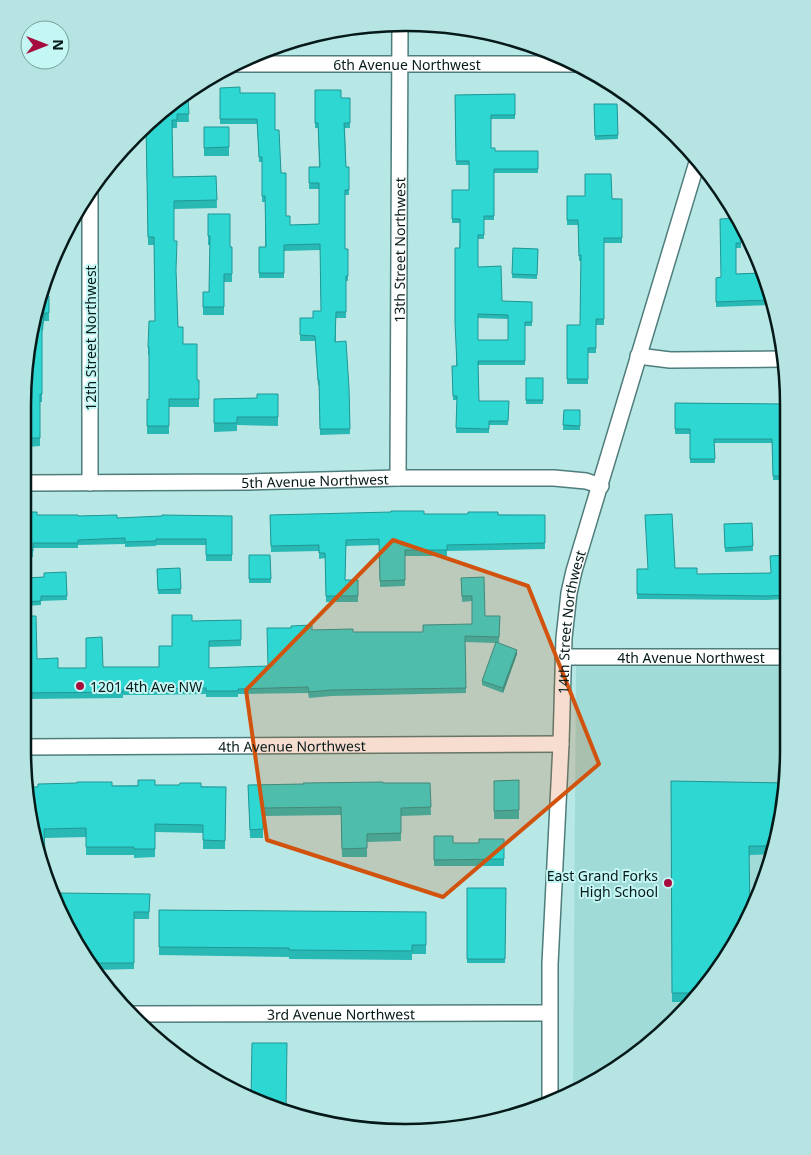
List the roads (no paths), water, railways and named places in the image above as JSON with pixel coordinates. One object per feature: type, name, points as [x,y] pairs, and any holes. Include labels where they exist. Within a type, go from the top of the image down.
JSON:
[{"type":"street","name":"13th Street Northwest","points":[[398,478],[400,31]]},
{"type":"street","name":"6th Avenue Northwest","points":[[253,64],[558,64]]},
{"type":"street","name":"14th Street Northwest","points":[[550,1095],[550,964],[561,744],[564,631],[569,593],[695,169]]},
{"type":"street","name":"12th Street Northwest","points":[[90,204],[90,483]]},
{"type":"street","points":[[638,356],[670,360],[777,359]]},
{"type":"street","name":"5th Avenue Northwest","points":[[31,483],[554,478],[586,481],[600,486]]},
{"type":"street","name":"4th Avenue Northwest","points":[[563,657],[780,658]]},
{"type":"street","name":"4th Avenue Northwest","points":[[31,747],[561,744]]},
{"type":"street","name":"3rd Avenue Northwest","points":[[141,1014],[549,1013]]},
{"type":"place","name":"1201 4th Ave NW","points":[[80,686]]},
{"type":"place","name":"East Grand Forks High School","points":[[668,883]]}]
